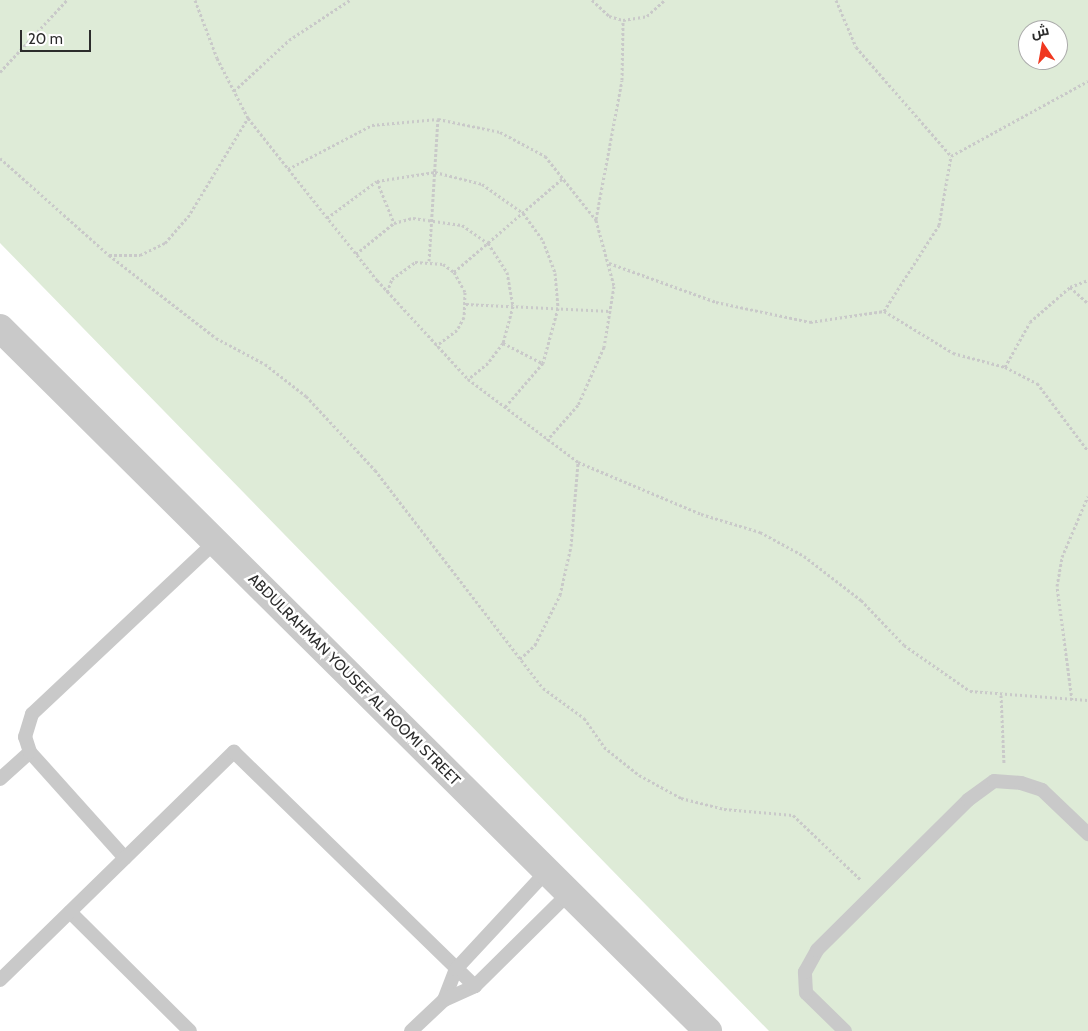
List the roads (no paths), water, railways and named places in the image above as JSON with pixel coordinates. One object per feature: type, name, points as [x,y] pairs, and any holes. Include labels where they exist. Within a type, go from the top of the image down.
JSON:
[{"type":"street","name":"ABDULRAHMAN YOUSEF AL ROOMI STREET","points":[[0,328],[708,1031]]},
{"type":"lane","points":[[126,858],[30,752],[25,737],[32,714],[215,542]]},
{"type":"lane","points":[[0,779],[30,752]]},
{"type":"lane","points":[[0,980],[234,752],[475,986]]},
{"type":"lane","points":[[845,1031],[806,993],[805,972],[817,950],[968,800],[994,781],[1042,790],[1088,834]]},
{"type":"lane","points":[[421,1028],[444,1000],[456,969],[547,871]]},
{"type":"lane","points":[[444,1000],[475,986],[569,893]]},
{"type":"lane","points":[[70,912],[190,1031]]}]
